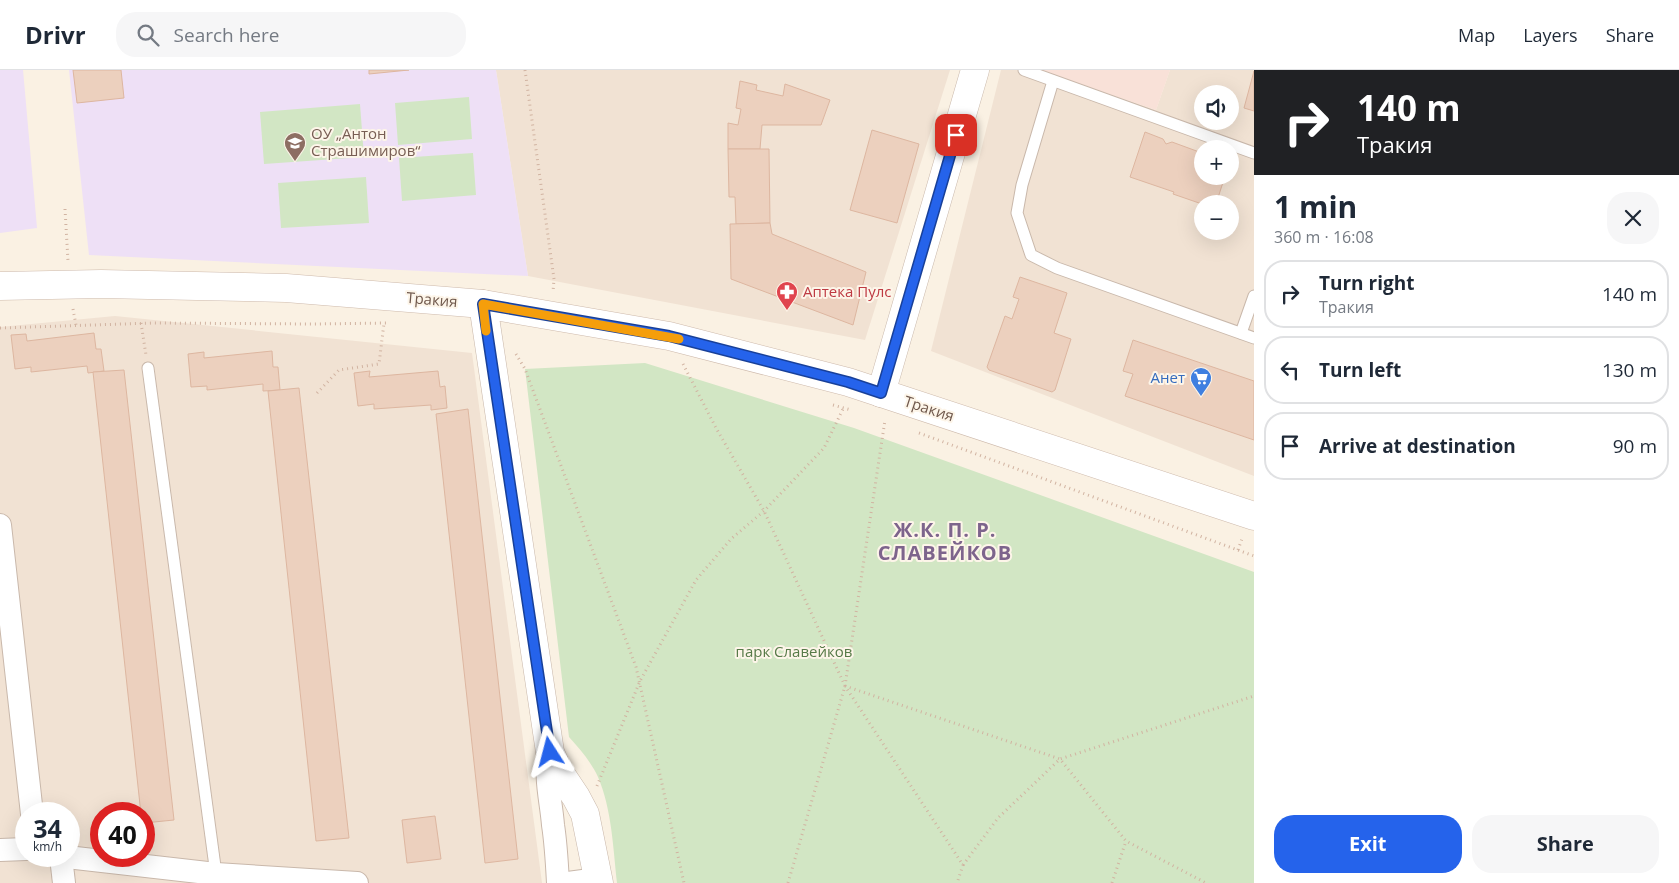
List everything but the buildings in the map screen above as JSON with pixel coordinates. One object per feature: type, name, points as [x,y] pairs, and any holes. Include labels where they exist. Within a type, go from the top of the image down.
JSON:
[{"type":"main road","points":[[879,405],[975,70]]},
{"type":"main road","name":"Тракия","points":[[0,286],[93,284],[286,288],[483,304],[669,336],[848,382],[879,405],[1254,516]]},
{"type":"main road","points":[[483,304],[494,331],[550,752],[556,767],[585,814],[599,881]]},
{"type":"street","points":[[0,525],[31,802]]},
{"type":"street","points":[[550,752],[546,768],[554,825],[558,883]]},
{"type":"street","points":[[0,850],[15,850]]},
{"type":"street","points":[[80,859],[216,874],[357,883]]},
{"type":"street","points":[[61,867],[64,883]]},
{"type":"street","points":[[568,883],[599,881]]},
{"type":"lane","points":[[1024,70],[1254,153]]},
{"type":"lane","points":[[1054,81],[1022,185],[1017,213],[1031,255],[1057,268],[1254,338]]},
{"type":"lane","points":[[1241,332],[1254,296]]},
{"type":"lane","points":[[148,368],[216,874]]},
{"type":"path","points":[[525,70],[554,278],[550,316]]},
{"type":"path","points":[[64,209],[66,244]]},
{"type":"path","points":[[0,328],[141,323],[314,324],[391,322]]},
{"type":"path","points":[[141,323],[148,368]]},
{"type":"path","points":[[317,393],[339,370],[378,364],[384,323]]},
{"type":"path","points":[[494,331],[526,369],[633,658],[640,681],[684,883]]},
{"type":"path","points":[[669,336],[716,428],[764,511],[845,686],[963,865]]},
{"type":"path","points":[[825,402],[852,411]]},
{"type":"path","points":[[788,883],[845,686],[884,420],[879,405]]},
{"type":"path","points":[[596,791],[640,681],[696,580],[731,539],[764,511],[824,448],[844,408]]},
{"type":"path","points":[[884,420],[894,424]]},
{"type":"path","points":[[912,431],[1254,556]]},
{"type":"path","points":[[845,686],[1060,759],[1126,840],[1206,883]]},
{"type":"path","points":[[957,883],[963,865],[998,818],[1060,759],[1254,696]]},
{"type":"path","points":[[1112,883],[1126,840]]},
{"type":"shaded area","points":[[0,70],[23,70],[37,228],[0,233]]},
{"type":"shaded area","name":"ОУ „Антон Страшимиров“","points":[[69,70],[496,70],[528,276],[89,255]]},
{"type":"shaded area","points":[[496,70],[950,70],[865,340],[528,276]]},
{"type":"shaded area","points":[[1001,70],[1038,70],[1156,110],[1170,70],[1254,70],[1254,476],[931,351]]},
{"type":"shaded area","points":[[1038,70],[1170,70],[1156,110]]},
{"type":"shaded area","points":[[115,316],[472,353],[542,883],[0,883],[0,327]]},
{"type":"green space","points":[[469,97],[472,139],[398,145],[395,103]]},
{"type":"green space","points":[[360,104],[364,157],[264,164],[260,112]]},
{"type":"green space","points":[[473,153],[476,195],[402,201],[399,158]]},
{"type":"green space","points":[[366,177],[369,223],[281,228],[278,183]]},
{"type":"green space","name":"парк Славейков","points":[[645,363],[854,428],[1254,572],[1254,883],[617,883],[611,829],[603,790],[592,766],[569,737],[525,369]]},
{"type":"slow traffic","points":[[486,331],[483,304],[679,339]]},
{"type":"place","name":"ОУ „Антон Страшимиров“","points":[[295,162]]},
{"type":"place","name":"Аптека Пулс","points":[[787,311]]},
{"type":"place","name":"Анет","points":[[1201,397]]},
{"type":"district","name":"Ж.К. П. Р. СЛАВЕЙКОВ","points":[[945,542]]},
{"type":"route","points":[[550,752],[483,304],[669,336],[848,382],[881,393],[956,135]]}]
